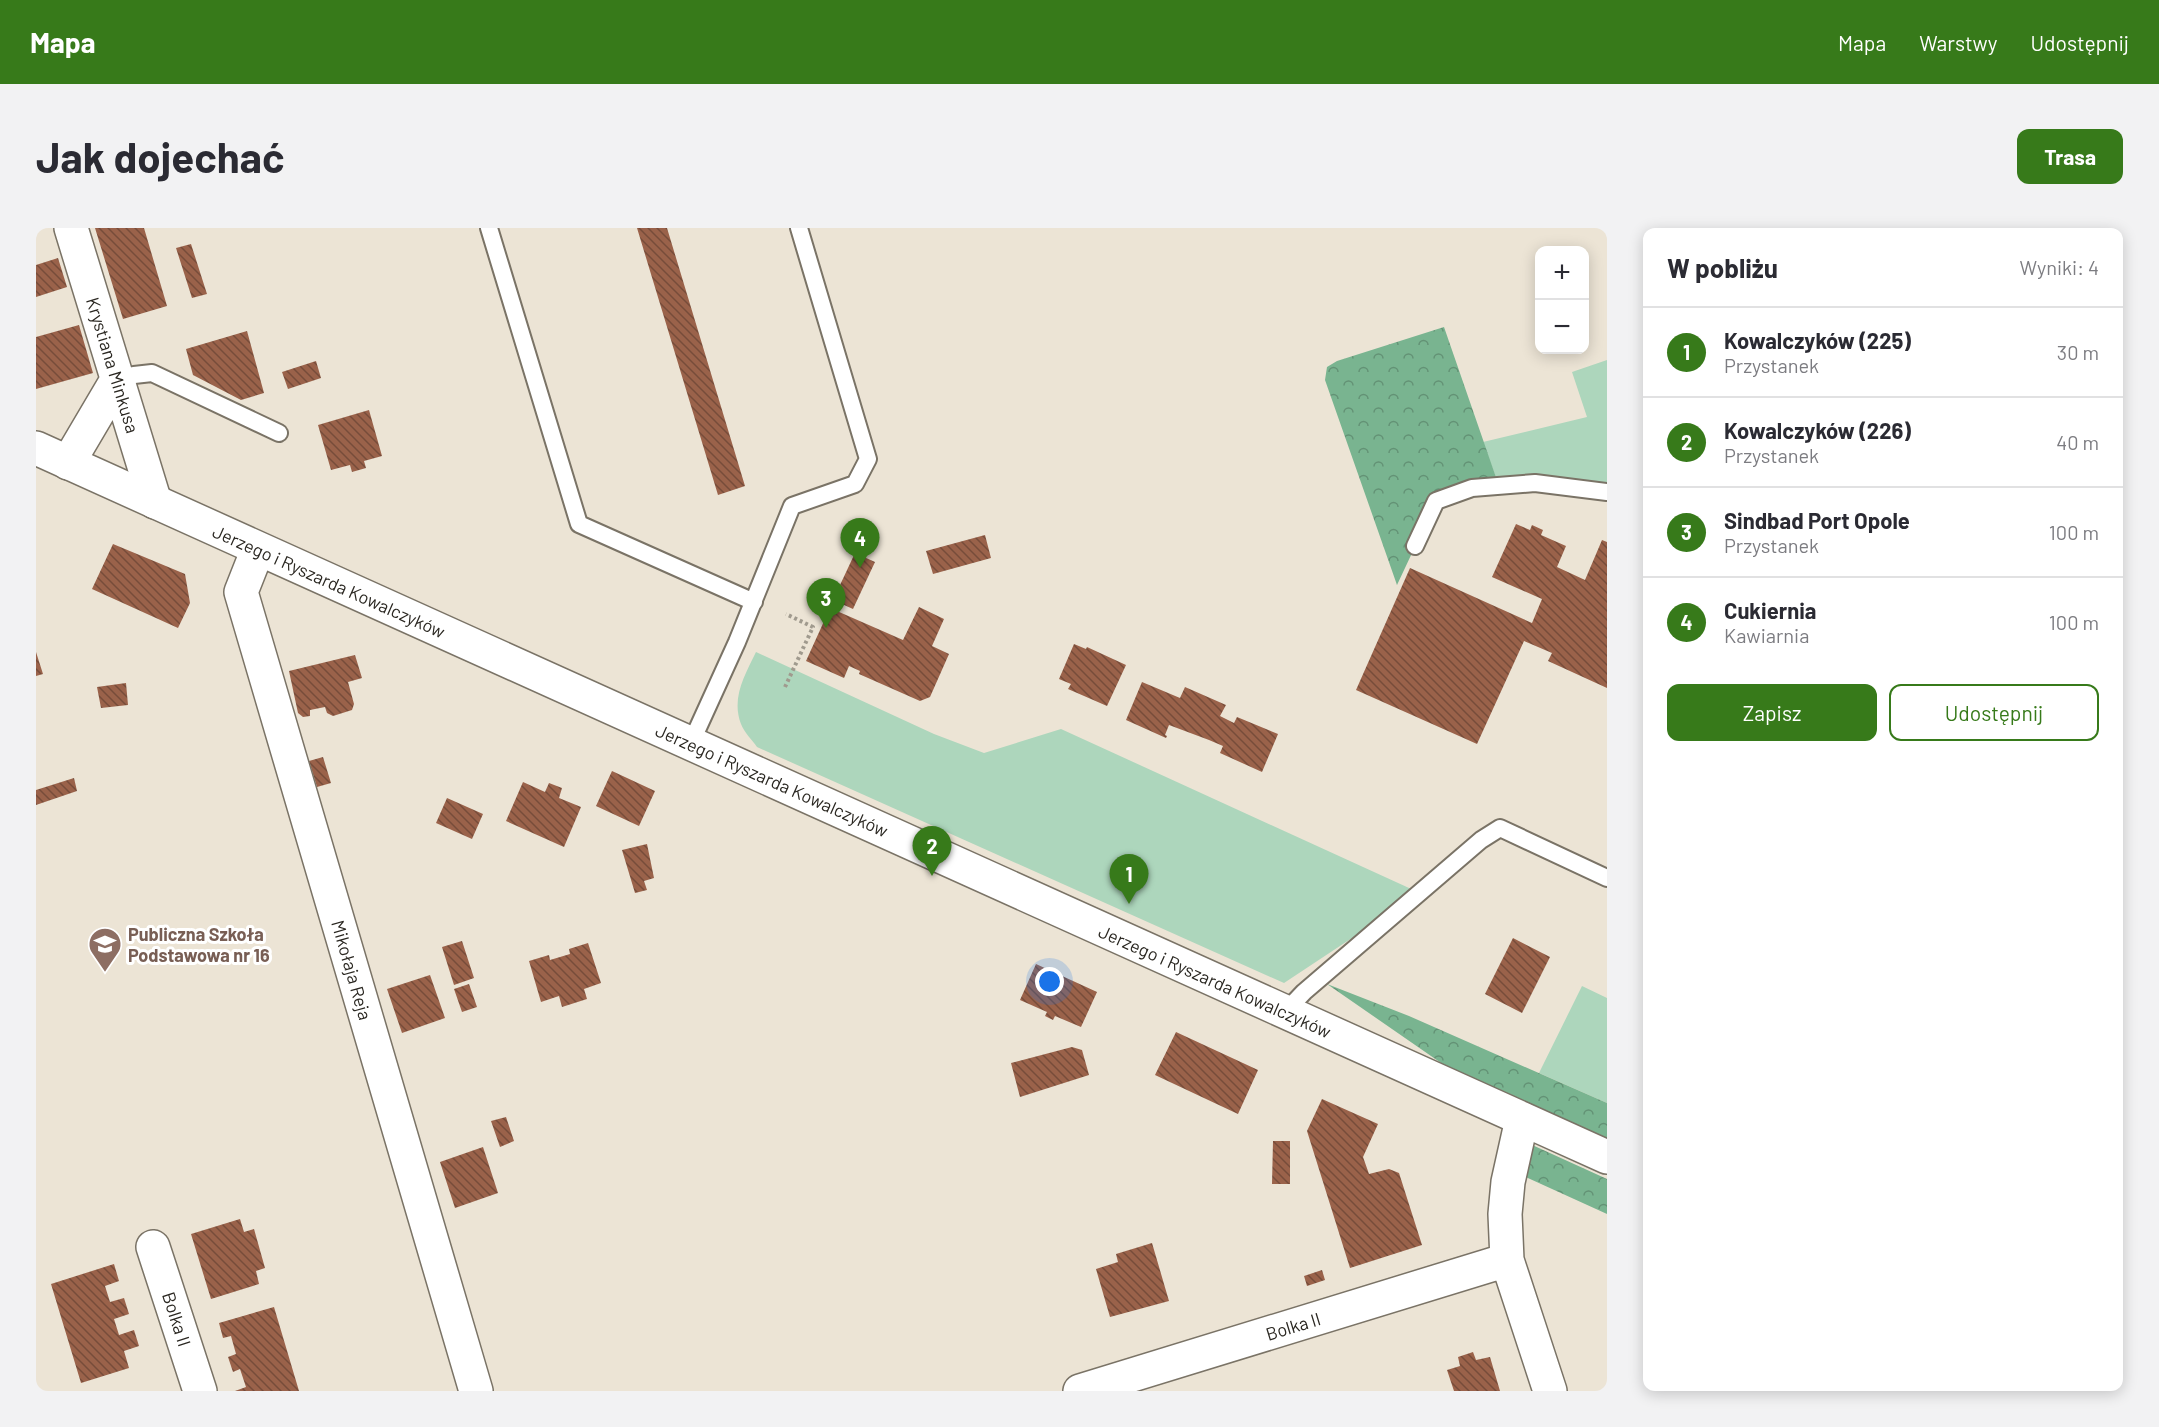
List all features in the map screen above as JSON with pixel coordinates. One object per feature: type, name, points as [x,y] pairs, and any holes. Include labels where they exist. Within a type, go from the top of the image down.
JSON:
[{"type":"street","name":"Krystiana Minkusa","points":[[71,228],[155,502]]},
{"type":"street","points":[[68,463],[117,380]]},
{"type":"street","name":"Jerzego i Ryszarda Kowalczyków","points":[[36,448],[1607,1157]]},
{"type":"street","name":"Mikołaja Reja","points":[[258,549],[241,592],[476,1391]]},
{"type":"street","points":[[1522,1119],[1507,1192],[1505,1214],[1507,1260],[1550,1391]]},
{"type":"street","name":"Bolka II","points":[[153,1247],[200,1391]]},
{"type":"street","name":"Bolka II","points":[[1094,1389],[1507,1260]]},
{"type":"lane","points":[[489,228],[579,524],[754,602]]},
{"type":"lane","points":[[691,743],[754,602],[792,506],[855,484],[868,459],[799,228]]},
{"type":"lane","points":[[117,380],[152,373],[279,433]]},
{"type":"lane","points":[[1415,546],[1436,501],[1472,488],[1535,483],[1607,492]]},
{"type":"lane","points":[[1285,1012],[1304,992],[1481,840],[1500,828],[1607,878]]},
{"type":"path","points":[[785,687],[813,627],[786,614]]},
{"type":"green space","points":[[1444,327],[1499,486],[1436,502],[1397,585],[1325,380],[1327,367],[1337,361]]},
{"type":"green space","points":[[1607,360],[1607,492],[1499,486],[1483,442],[1587,417],[1572,372]]},
{"type":"green space","points":[[756,652],[934,734],[984,753],[1061,729],[1420,893],[1284,983],[757,747],[742,727],[738,714],[738,696]]},
{"type":"green space","points":[[1327,984],[1409,1016],[1607,1103],[1607,1157],[1522,1119]]},
{"type":"green space","points":[[1582,986],[1607,998],[1607,1103],[1539,1073]]},
{"type":"green space","points":[[1517,1138],[1607,1179],[1607,1214],[1510,1170]]},
{"type":"building","points":[[95,228],[144,228],[167,306],[123,319]]},
{"type":"building","points":[[637,228],[667,228],[745,486],[718,495]]},
{"type":"building","points":[[191,244],[207,294],[192,298],[176,248]]},
{"type":"building","points":[[58,258],[67,287],[36,297],[36,265]]},
{"type":"building","points":[[79,325],[93,373],[36,389],[36,337]]},
{"type":"building","points":[[247,331],[264,393],[241,400],[193,375],[186,349]]},
{"type":"building","points":[[316,361],[321,378],[288,389],[282,372]]},
{"type":"building","points":[[369,410],[382,456],[364,461],[366,468],[352,472],[350,465],[331,470],[318,425]]},
{"type":"building","points":[[1516,524],[1530,530],[1532,525],[1543,530],[1541,535],[1566,546],[1557,567],[1585,580],[1602,540],[1607,542],[1607,688],[1548,661],[1552,653],[1524,641],[1477,744],[1356,690],[1410,568],[1532,623],[1542,599],[1492,577]]},
{"type":"building","points":[[985,535],[991,558],[933,574],[926,551]]},
{"type":"building","points":[[113,544],[185,574],[190,603],[178,628],[92,589]]},
{"type":"building","points":[[855,553],[875,562],[853,609],[833,600]]},
{"type":"building","points":[[919,607],[944,619],[932,646],[949,654],[930,697],[920,701],[859,674],[860,671],[849,666],[844,678],[806,661],[830,608],[903,640]]},
{"type":"building","points":[[1074,644],[1086,649],[1087,647],[1126,665],[1107,706],[1068,689],[1071,684],[1059,679]]},
{"type":"building","points":[[36,652],[43,674],[36,676]]},
{"type":"building","points":[[355,655],[362,678],[348,682],[354,704],[352,710],[333,716],[327,713],[325,707],[310,710],[310,716],[303,717],[298,713],[289,671]]},
{"type":"building","points":[[1142,682],[1180,698],[1185,687],[1226,705],[1220,716],[1234,723],[1237,717],[1278,734],[1262,772],[1220,753],[1223,746],[1209,740],[1169,725],[1166,738],[1126,720]]},
{"type":"building","points":[[126,683],[128,705],[101,708],[97,687]]},
{"type":"building","points":[[323,757],[331,783],[317,787],[309,761]]},
{"type":"building","points":[[612,771],[655,791],[639,826],[596,806]]},
{"type":"building","points":[[74,778],[77,791],[36,805],[36,790]]},
{"type":"building","points":[[523,782],[545,792],[549,783],[562,788],[559,798],[581,807],[564,847],[506,821]]},
{"type":"building","points":[[447,798],[483,814],[472,839],[436,823]]},
{"type":"building","points":[[647,844],[654,878],[644,881],[647,890],[635,893],[622,850]]},
{"type":"building","points":[[1513,938],[1550,957],[1522,1013],[1485,994]]},
{"type":"building","points":[[462,941],[474,978],[454,985],[442,947]]},
{"type":"building","points":[[588,943],[601,983],[584,989],[587,999],[562,1007],[559,996],[541,1002],[529,961],[549,955],[550,960],[570,954],[569,949]]},
{"type":"building","points":[[1036,964],[1097,992],[1081,1027],[1055,1016],[1053,1020],[1045,1016],[1047,1012],[1020,1000]]},
{"type":"building","points":[[430,975],[445,1018],[402,1033],[387,989]]},
{"type":"building","points":[[469,984],[477,1007],[462,1012],[454,989]]},
{"type":"building","points":[[1176,1032],[1258,1070],[1238,1114],[1155,1075]]},
{"type":"building","points":[[1072,1047],[1082,1050],[1089,1075],[1020,1097],[1011,1063]]},
{"type":"building","points":[[1322,1099],[1378,1124],[1363,1157],[1369,1174],[1389,1169],[1399,1173],[1422,1245],[1350,1268],[1307,1131]]},
{"type":"building","points":[[506,1117],[514,1141],[500,1147],[491,1121]]},
{"type":"building","points":[[1273,1141],[1290,1141],[1290,1184],[1272,1184]]},
{"type":"building","points":[[483,1147],[498,1193],[455,1208],[440,1162]]},
{"type":"building","points":[[240,1219],[244,1232],[254,1229],[265,1268],[256,1271],[259,1284],[211,1299],[191,1234]]},
{"type":"building","points":[[1152,1243],[1169,1301],[1110,1317],[1096,1269],[1118,1262],[1116,1254]]},
{"type":"building","points":[[114,1264],[119,1281],[105,1286],[110,1302],[124,1298],[129,1314],[114,1319],[119,1335],[134,1330],[139,1346],[124,1351],[129,1368],[81,1383],[51,1284]]},
{"type":"building","points":[[1322,1270],[1325,1280],[1307,1286],[1304,1276]]},
{"type":"building","points":[[274,1307],[299,1391],[235,1391],[246,1387],[240,1369],[233,1372],[228,1357],[236,1354],[231,1336],[223,1338],[219,1323]]},
{"type":"building","points":[[1473,1352],[1476,1360],[1490,1357],[1500,1391],[1454,1391],[1447,1370],[1460,1366],[1458,1357]]},
{"type":"place","name":"Cukiernia","points":[[860,568]]},
{"type":"place","name":"Sindbad Port Opole","points":[[826,628]]},
{"type":"place","name":"Kowalczyków (226)","points":[[932,876]]},
{"type":"place","name":"Kowalczyków (225)","points":[[1129,904]]},
{"type":"place","name":"Publiczna Szkoła Podstawowa nr 16","points":[[105,973]]}]
